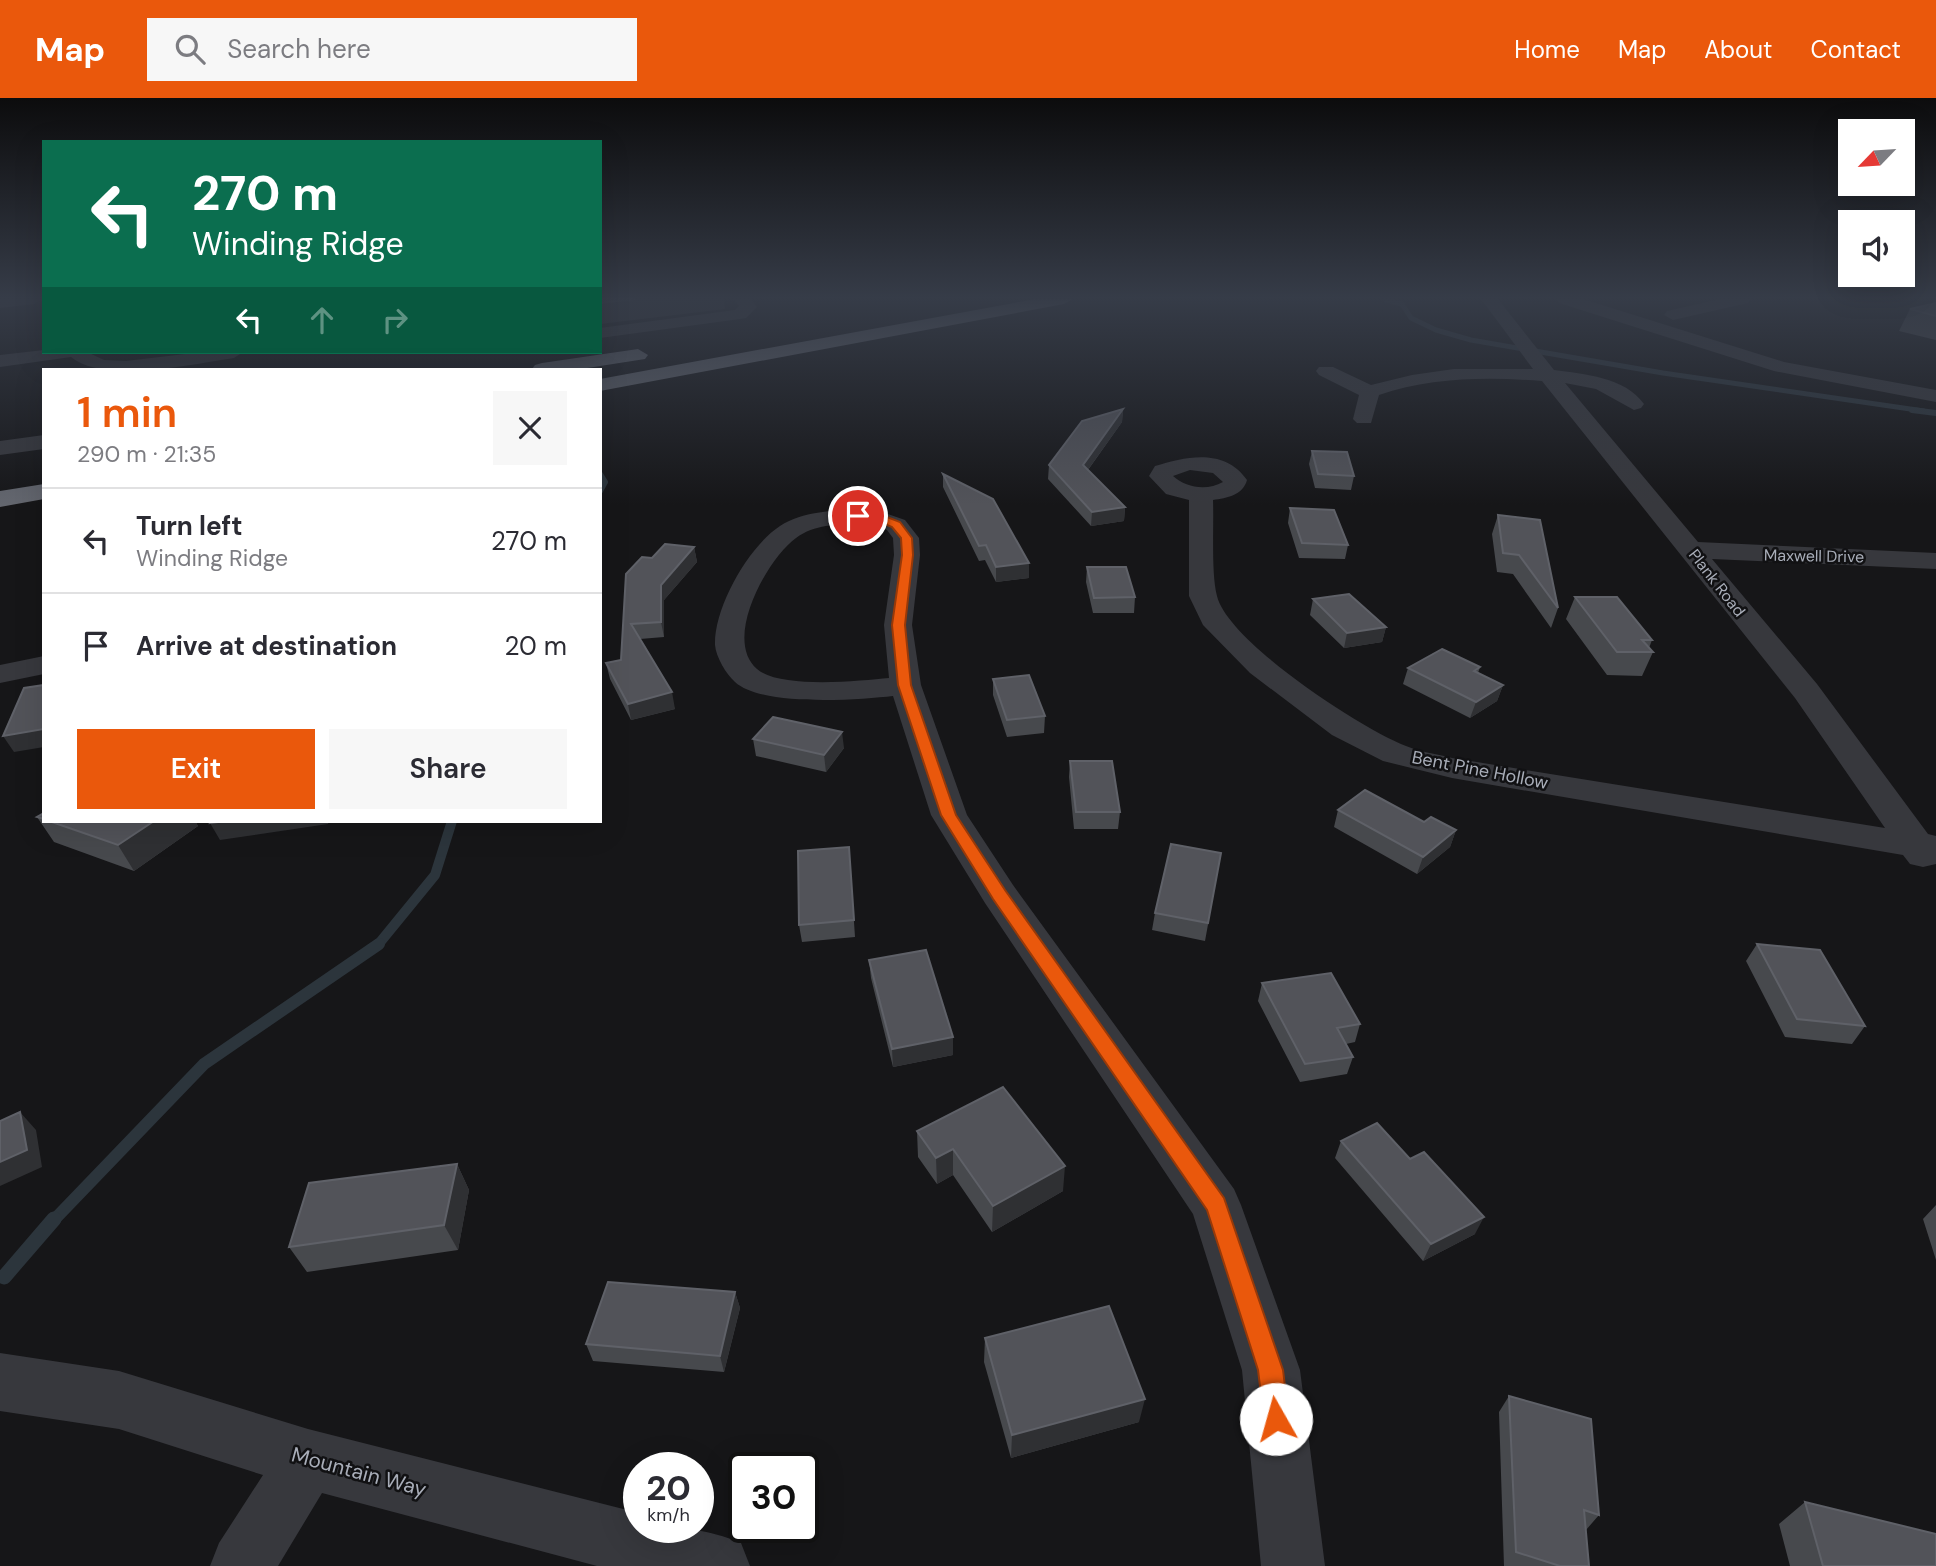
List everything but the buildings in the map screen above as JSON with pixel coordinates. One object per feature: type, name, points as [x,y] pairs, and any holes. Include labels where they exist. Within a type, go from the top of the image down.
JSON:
[{"type":"highway","points":[[602,386],[699,368]]},
{"type":"highway","points":[[0,499],[42,491]]},
{"type":"street","name":"Plank Road","points":[[1541,368],[1806,691],[1929,855]]},
{"type":"street","points":[[1784,368],[1936,396]]},
{"type":"street","points":[[1326,371],[1370,392],[1451,375],[1548,376],[1601,384],[1631,398],[1634,404]]},
{"type":"street","points":[[1364,419],[1370,392]]},
{"type":"street","points":[[11,426],[42,426]]},
{"type":"street","points":[[0,448],[42,442]]},
{"type":"street","name":"Bent Pine Hollow","points":[[1201,493],[1203,596],[1213,619],[1261,667],[1344,728],[1371,744],[1395,754],[1452,768],[1929,855]]},
{"type":"street","points":[[905,685],[855,691],[794,689],[747,677],[730,646],[732,620],[740,594],[758,565],[786,533],[800,524],[831,518],[870,517],[896,524],[906,538],[898,625],[905,685],[948,815],[999,894],[1216,1205],[1271,1370],[1293,1566]]},
{"type":"street","name":"Maxwell Drive","points":[[1699,560],[1812,569],[1936,562]]},
{"type":"street","points":[[0,674],[42,665]]},
{"type":"street","name":"Mountain Way","points":[[0,1382],[119,1400],[308,1459],[718,1566]]},
{"type":"street","points":[[242,1566],[308,1459]]},
{"type":"waterway","points":[[1631,368],[1924,411]]},
{"type":"waterway","points":[[1912,410],[1936,413]]},
{"type":"waterway","points":[[602,477],[605,482],[602,487]]},
{"type":"waterway","points":[[378,945],[435,875],[451,823]]},
{"type":"waterway","points":[[53,1221],[204,1064],[378,945]]},
{"type":"waterway","points":[[4,1277],[54,1219]]},
{"type":"route","points":[[858,516],[896,524],[906,538],[907,555],[898,625],[905,685],[948,815],[999,894],[1216,1205],[1271,1370],[1276,1419]]}]
